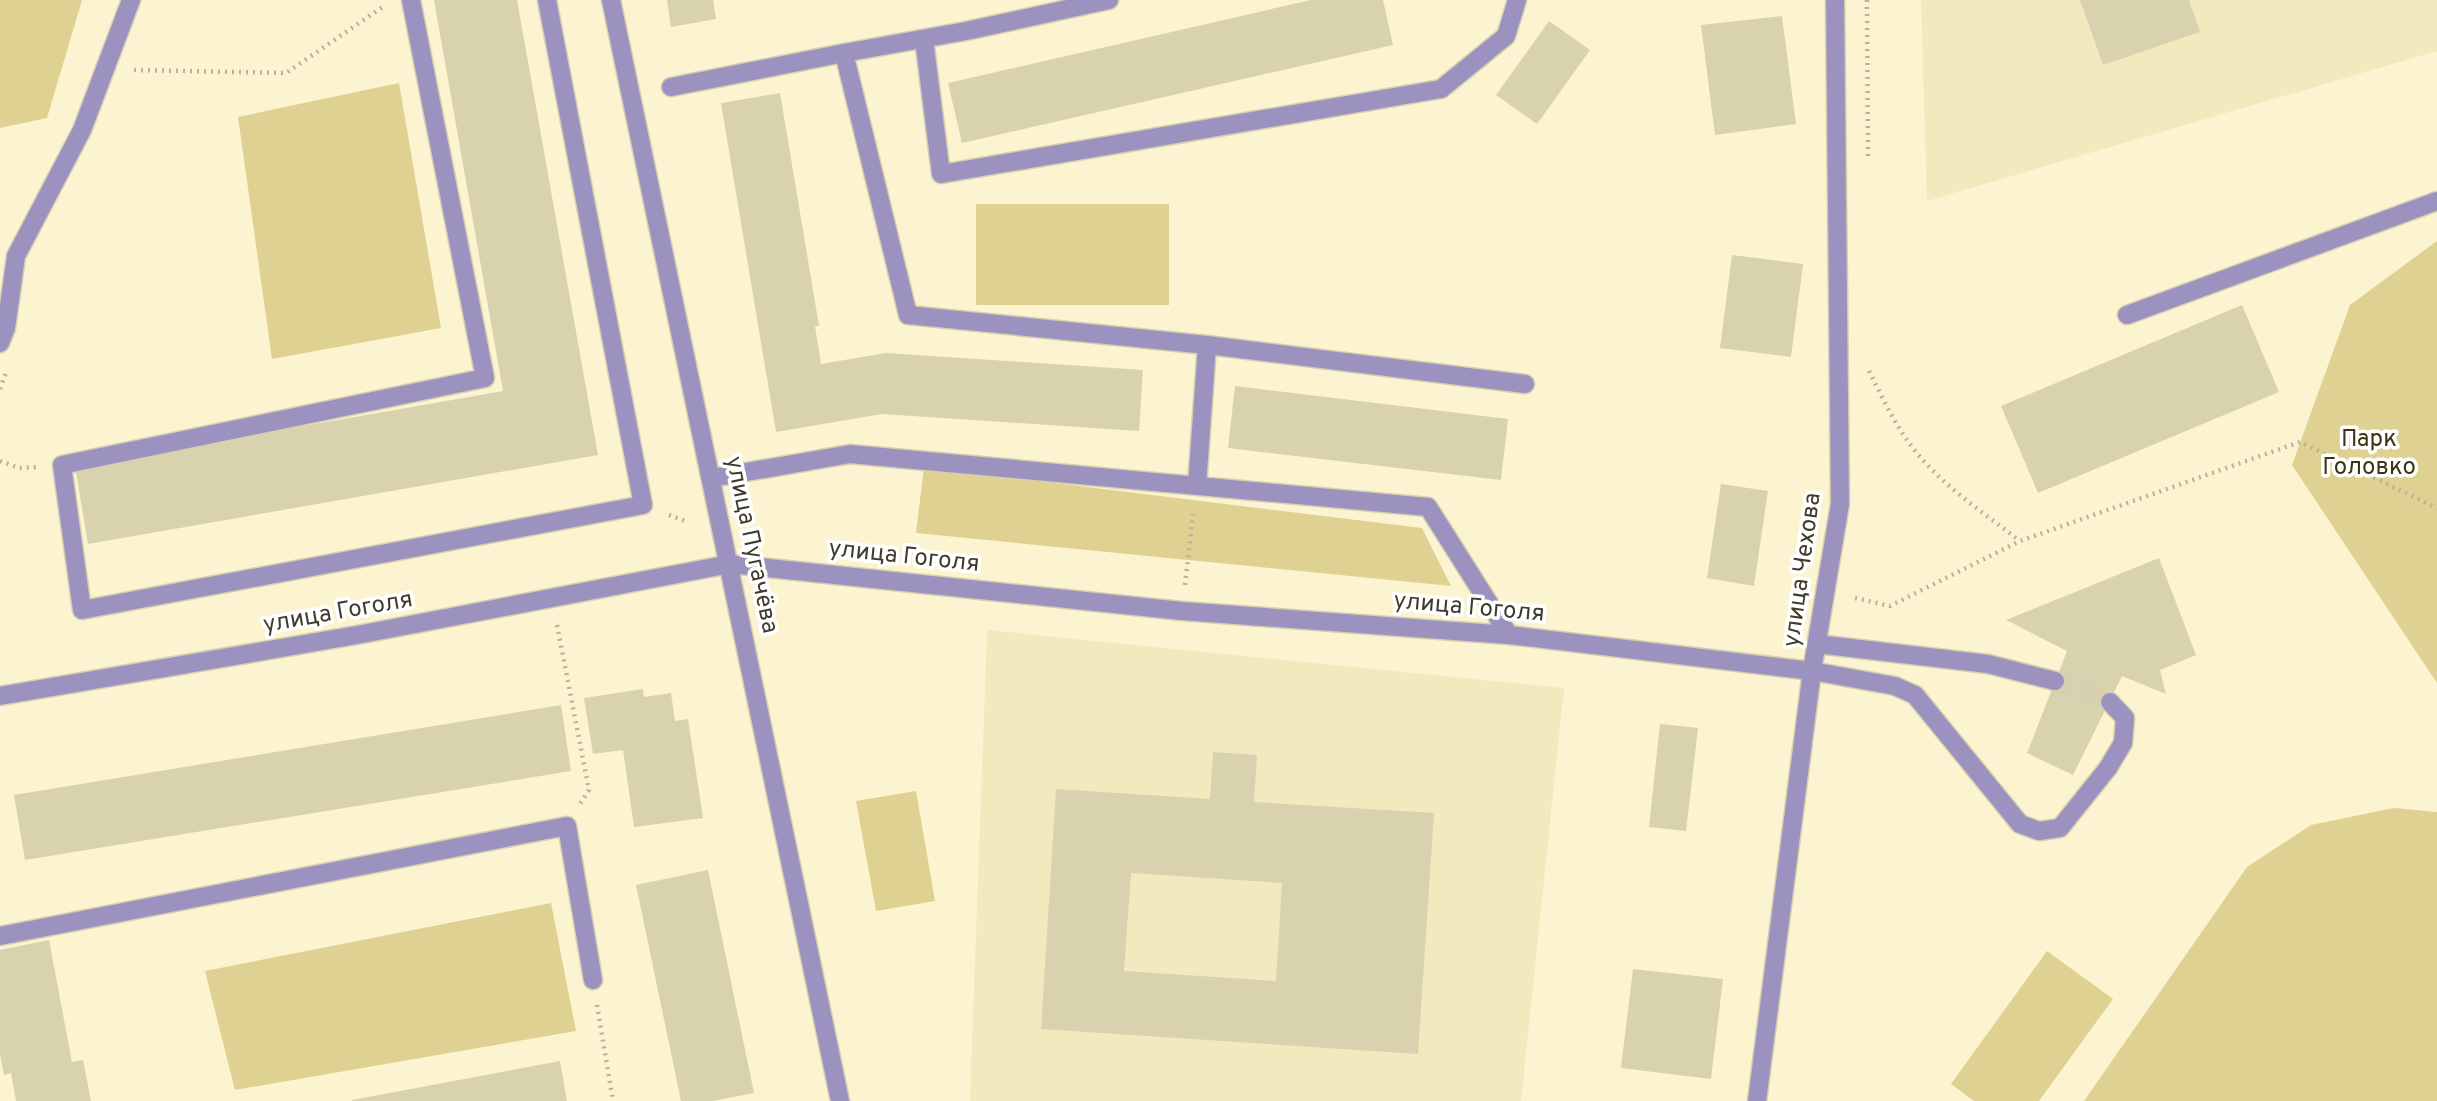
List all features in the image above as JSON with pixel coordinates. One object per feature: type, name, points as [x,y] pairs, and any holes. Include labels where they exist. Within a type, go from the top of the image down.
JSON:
[{"type":"street","points":[[2,332],[16,256],[82,130],[131,0]]},
{"type":"street","points":[[411,0],[485,378],[62,465],[82,610],[643,505],[547,0]]},
{"type":"street","name":"улица Пугачёва","points":[[611,0],[840,1101]]},
{"type":"street","points":[[671,87],[966,31],[1110,0]]},
{"type":"street","points":[[924,39],[942,174],[1441,89],[1506,36],[1517,0]]},
{"type":"street","name":"улица Чехова","points":[[1757,1101],[1812,671],[1840,503],[1835,0]]},
{"type":"street","points":[[844,53],[908,315],[1207,345],[1525,384]]},
{"type":"street","points":[[2127,315],[2437,201]]},
{"type":"street","points":[[1197,486],[1207,345]]},
{"type":"street","points":[[712,478],[850,454],[1428,507],[1509,635]]},
{"type":"street","name":"улица Гоголя","points":[[0,696],[357,635],[730,564],[1182,611],[1509,635],[1812,671],[1895,685],[1915,695],[2020,824],[2039,831],[2060,828],[2108,768],[2123,743],[2125,718],[2110,702]]},
{"type":"street","points":[[1817,644],[1988,664],[2055,681]]},
{"type":"street","points":[[0,936],[567,826],[593,980]]},
{"type":"path","points":[[105,70],[286,73],[394,0]]},
{"type":"path","points":[[1869,371],[1892,418],[1916,452],[1951,487],[2020,541]]},
{"type":"path","points":[[1855,598],[1889,606],[2020,541],[2300,442],[2437,508]]},
{"type":"path","points":[[0,461],[19,468]]},
{"type":"path","points":[[1182,611],[1197,486]]},
{"type":"path","points":[[557,625],[589,790],[567,826]]},
{"type":"path","points":[[593,980],[612,1101]]},
{"type":"shaded area","points":[[1921,0],[2437,0],[2437,51],[1927,201]]},
{"type":"shaded area","points":[[987,630],[1564,688],[1521,1101],[970,1101]]},
{"type":"green space","points":[[0,0],[82,0],[47,118],[0,128]]},
{"type":"green space","points":[[399,83],[441,328],[272,359],[238,117]]},
{"type":"green space","points":[[976,204],[1169,204],[1169,305],[976,305]]},
{"type":"green space","name":"Парк Головко","points":[[2437,241],[2437,683],[2292,465],[2350,305]]},
{"type":"green space","points":[[924,467],[1422,528],[1451,586],[916,533]]},
{"type":"green space","points":[[916,791],[935,901],[876,911],[856,801]]},
{"type":"green space","points":[[2394,808],[2437,812],[2437,1101],[2084,1101],[2247,867],[2311,825]]},
{"type":"green space","points":[[551,903],[576,1031],[235,1090],[205,971]]},
{"type":"green space","points":[[2047,951],[2113,999],[2039,1101],[1974,1101],[1951,1084]]},
{"type":"building","points":[[434,0],[517,0],[598,455],[88,544],[75,466],[503,391]]},
{"type":"building","points":[[667,0],[713,0],[716,19],[671,27]]},
{"type":"building","points":[[1311,0],[1383,0],[1393,45],[962,143],[948,83]]},
{"type":"building","points":[[2080,0],[2189,0],[2200,32],[2103,65]]},
{"type":"building","points":[[1782,16],[1796,124],[1715,135],[1701,25]]},
{"type":"building","points":[[1549,21],[1590,50],[1537,124],[1496,95]]},
{"type":"building","points":[[780,93],[819,326],[815,326],[821,364],[886,353],[1143,370],[1139,431],[882,414],[776,432],[721,103]]},
{"type":"building","points":[[1732,255],[1803,264],[1791,357],[1720,348]]},
{"type":"building","points":[[2242,305],[2279,392],[2038,493],[2001,406]]},
{"type":"building","points":[[1235,386],[1508,419],[1501,480],[1228,448]]},
{"type":"building","points":[[1721,484],[1768,491],[1754,586],[1707,578]]},
{"type":"building","points":[[2159,558],[2196,655],[2160,670],[2166,694],[2122,676],[2073,775],[2027,753],[2067,651],[2006,620]]},
{"type":"building","points":[[643,689],[644,697],[671,693],[675,721],[688,719],[703,818],[634,827],[623,750],[593,754],[584,698]]},
{"type":"building","points":[[561,705],[571,771],[25,860],[14,795]]},
{"type":"building","points":[[1660,724],[1698,728],[1686,831],[1649,827]]},
{"type":"building","points":[[1213,752],[1257,755],[1254,802],[1434,813],[1418,1054],[1041,1029],[1056,789],[1210,799]],"holes":[[[1131,873],[1282,883],[1276,981],[1124,971]]]},
{"type":"building","points":[[708,870],[754,1093],[713,1101],[681,1101],[636,885]]},
{"type":"building","points":[[49,940],[72,1062],[83,1060],[91,1101],[16,1101],[11,1073],[4,1075],[0,1055],[0,950]]},
{"type":"building","points":[[1633,969],[1723,979],[1711,1079],[1621,1068]]},
{"type":"building","points":[[560,1061],[567,1101],[352,1101],[352,1100]]},
{"type":"tunnel","points":[[2055,681],[2110,702]]}]
